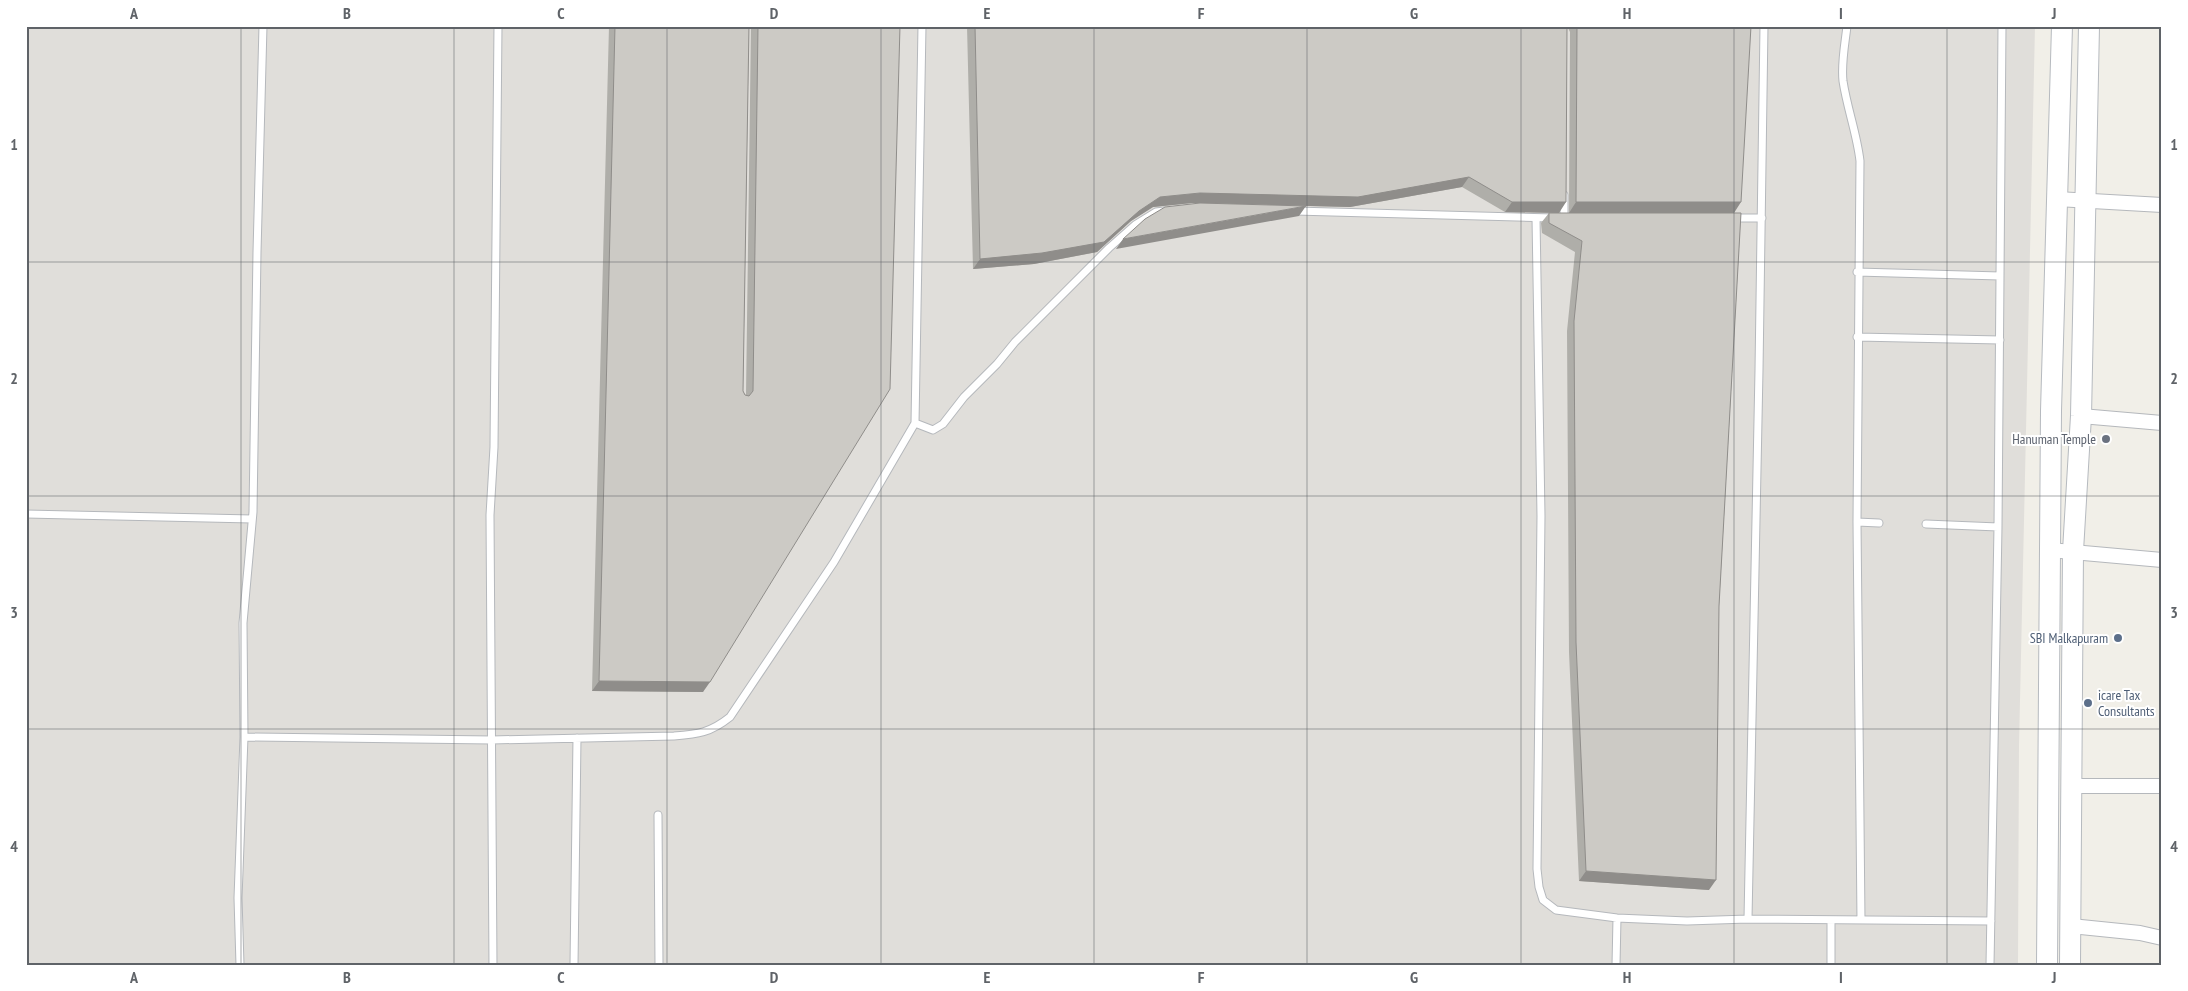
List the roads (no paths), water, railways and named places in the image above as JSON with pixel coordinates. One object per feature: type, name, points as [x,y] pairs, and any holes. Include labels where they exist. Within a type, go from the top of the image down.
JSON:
[{"type":"main road","points":[[2047,965],[2050,550],[2062,26]]},
{"type":"main road","points":[[2070,965],[2073,551],[2081,416],[2084,200],[2089,100],[2089,26]]},
{"type":"street","points":[[2057,199],[2162,205]]},
{"type":"street","points":[[2081,416],[2162,423]]},
{"type":"street","points":[[2050,550],[2162,560]]},
{"type":"street","points":[[2072,786],[2162,786]]},
{"type":"street","points":[[2071,926],[2140,933],[2162,938]]},
{"type":"lane","points":[[240,965],[238,898],[244,737],[243,623],[252,519],[263,26]]},
{"type":"lane","points":[[492,965],[490,515],[494,447],[498,26]]},
{"type":"lane","points":[[244,737],[492,740],[701,734],[716,728],[730,717],[834,562],[915,423],[922,26]]},
{"type":"lane","points":[[1748,919],[1764,26]]},
{"type":"lane","points":[[1847,26],[1843,82],[1858,142],[1860,161],[1857,522],[1861,920]]},
{"type":"lane","points":[[1990,965],[1998,527],[2002,26]]},
{"type":"lane","points":[[1564,188],[1564,217]]},
{"type":"lane","points":[[915,423],[933,430],[943,424],[964,396],[1109,248],[1135,225],[1156,212],[1171,210]]},
{"type":"lane","points":[[1287,211],[1574,218]]},
{"type":"lane","points":[[1536,218],[1541,516],[1537,869],[1543,900],[1556,910],[1617,918],[1687,921],[1748,919],[1991,921]]},
{"type":"lane","points":[[1722,218],[1762,218]]},
{"type":"lane","points":[[1858,272],[2000,276]]},
{"type":"lane","points":[[1858,337],[2000,340]]},
{"type":"lane","points":[[26,514],[252,519]]},
{"type":"lane","points":[[1857,522],[1879,523]]},
{"type":"lane","points":[[1926,524],[1998,527]]},
{"type":"lane","points":[[574,965],[577,738]]},
{"type":"lane","points":[[658,815],[659,965]]},
{"type":"lane","points":[[1616,965],[1617,918]]},
{"type":"lane","points":[[1831,920],[1831,965]]},
{"type":"place","name":"Hanuman Temple","points":[[2106,439]]},
{"type":"place","name":"SBI Malkapuram","points":[[2118,638]]},
{"type":"place","name":"icare Tax Consultants","points":[[2088,703]]}]
